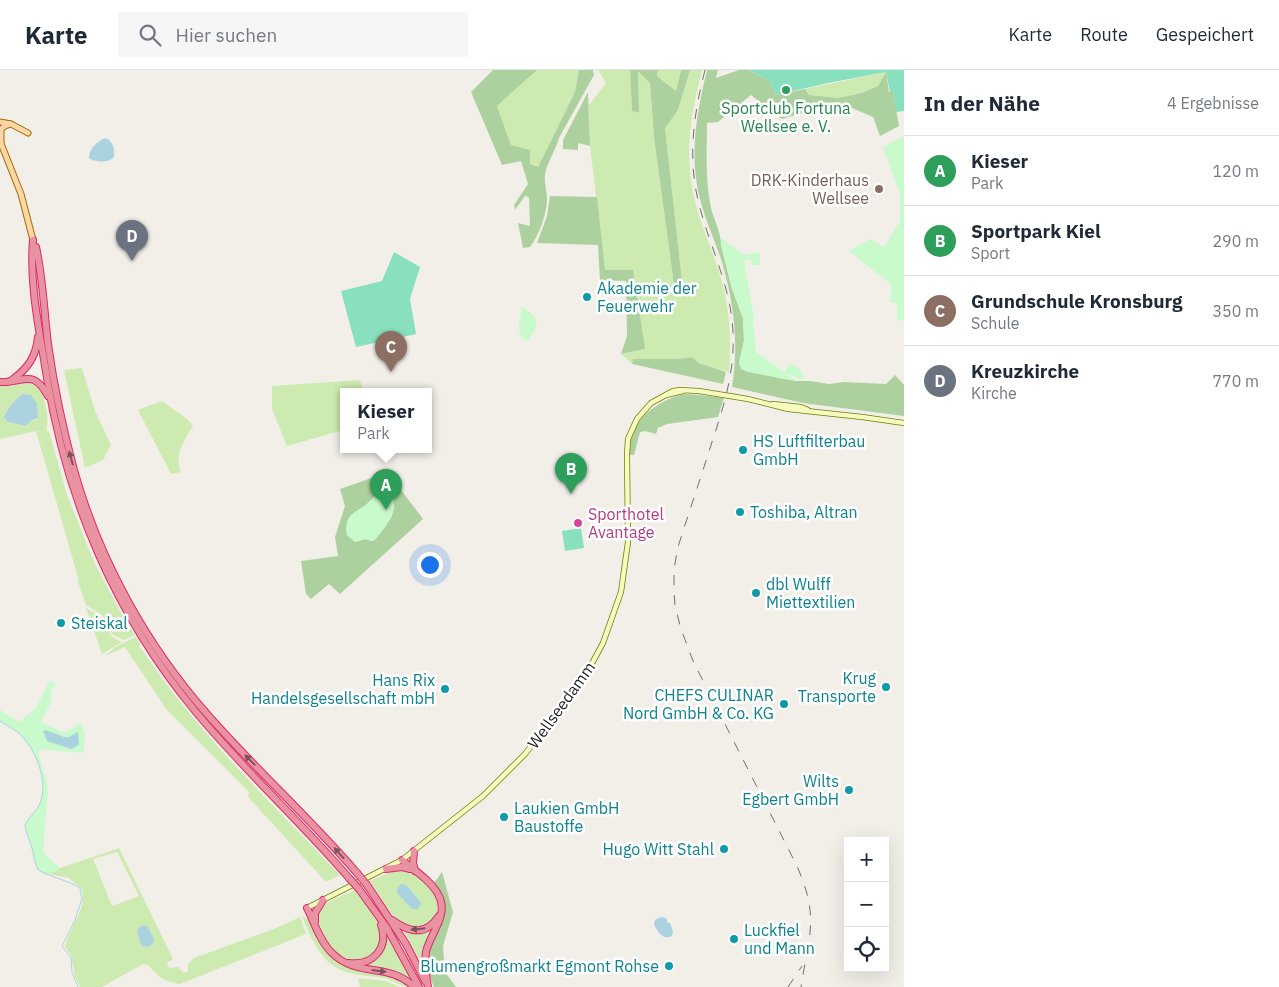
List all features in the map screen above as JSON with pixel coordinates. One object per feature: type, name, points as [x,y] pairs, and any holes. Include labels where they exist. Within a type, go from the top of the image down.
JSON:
[{"type":"highway","points":[[33,240],[33,273],[39,326],[51,401],[67,472],[89,534],[123,605],[147,645],[178,690],[207,725],[315,838],[359,889],[398,947],[419,987]]},
{"type":"highway","points":[[33,240],[36,250],[53,376],[64,433],[87,510],[117,580],[154,644],[180,682],[205,712],[336,849],[367,885],[406,944],[428,987]]},
{"type":"highway","points":[[12,380],[34,358],[39,326]]},
{"type":"highway","points":[[0,382],[29,378],[38,382],[51,401]]},
{"type":"highway","points":[[414,851],[413,863],[416,872]]},
{"type":"highway","points":[[402,860],[431,885],[441,901],[442,910],[439,922],[426,953],[428,987]]},
{"type":"highway","points":[[386,869],[402,867],[416,872]]},
{"type":"highway","points":[[316,925],[315,912],[323,900]]},
{"type":"highway","points":[[307,908],[326,946],[341,961],[354,968],[397,975],[414,987]]},
{"type":"highway","points":[[390,918],[406,929],[419,931],[433,924],[442,910]]},
{"type":"highway","points":[[341,961],[355,964],[362,963],[371,960],[378,954],[384,933],[375,911]]},
{"type":"main road","points":[[0,122],[11,124],[28,133]]},
{"type":"main road","points":[[11,124],[1,129],[0,142],[14,174],[33,240]]},
{"type":"main road","name":"Wellseedamm","points":[[307,908],[402,860],[483,796],[508,771],[556,716],[592,666],[610,627],[621,592],[626,567],[628,527],[627,450],[630,433],[643,410],[654,401],[666,395],[684,391],[706,392],[772,404],[788,409],[904,423]]},
{"type":"green space","points":[[493,70],[537,70],[497,106],[511,145],[530,150],[530,164],[538,167],[575,92],[579,70],[593,70],[594,75],[559,138],[547,166],[545,178],[546,211],[530,247],[523,248],[518,223],[530,226],[529,197],[525,196],[515,210],[514,205],[528,184],[521,161],[502,165],[471,92]]},
{"type":"green space","points":[[537,70],[579,70],[575,92],[538,167],[530,164],[529,150],[511,145],[497,106]]},
{"type":"green space","points":[[598,70],[630,70],[632,111],[639,113],[638,70],[650,83],[654,137],[675,292],[683,290],[665,127],[678,110],[690,70],[702,70],[691,121],[690,170],[698,212],[720,276],[727,303],[730,330],[729,372],[699,363],[692,357],[633,359],[632,364],[621,354],[644,349],[633,270],[605,271],[590,146],[589,105],[606,83]]},
{"type":"green space","points":[[630,70],[658,70],[657,76],[676,91],[681,70],[690,70],[678,110],[665,128],[683,290],[675,292],[654,137],[650,83],[638,71],[639,113],[632,111]]},
{"type":"green space","points":[[658,70],[681,70],[676,91],[657,76]]},
{"type":"green space","points":[[707,70],[718,70],[716,78],[739,70],[748,70],[769,80],[776,95],[805,89],[809,95],[838,98],[862,93],[878,86],[886,72],[889,92],[893,92],[899,126],[880,136],[873,117],[838,102],[782,119],[751,95],[718,122],[707,123],[707,176],[711,208],[720,235],[732,289],[743,318],[744,341],[739,363],[779,378],[829,384],[844,382],[886,384],[895,375],[904,385],[904,416],[803,403],[732,387],[735,339],[732,307],[721,259],[700,200],[696,175],[696,130]]},
{"type":"green space","name":"Sportclub Fortuna Wellsee e. V.","points":[[748,70],[904,70],[904,111],[896,112],[893,92],[890,92],[886,72],[776,95],[769,80]]},
{"type":"green space","points":[[886,72],[878,86],[862,93],[838,98],[809,95],[805,89]]},
{"type":"green space","points":[[588,92],[590,146],[578,143],[578,150],[563,149],[563,140]]},
{"type":"green space","points":[[904,136],[904,321],[897,320],[897,303],[891,303],[891,284],[849,251],[870,239],[884,247],[900,221],[900,194],[883,147]]},
{"type":"green space","points":[[550,196],[597,197],[605,270],[633,270],[645,349],[621,354],[627,336],[626,281],[600,280],[598,245],[537,243],[547,216]]},
{"type":"green space","points":[[721,238],[744,255],[760,252],[760,265],[752,265],[751,259],[744,260],[754,319],[756,352],[784,372],[790,364],[795,365],[801,371],[804,378],[801,379],[787,374],[796,381],[741,369],[739,363],[744,341],[743,318],[732,289]]},
{"type":"green space","points":[[394,252],[420,267],[410,299],[416,334],[356,347],[341,291],[382,281]]},
{"type":"green space","points":[[522,306],[535,318],[536,322],[535,329],[527,341],[520,336],[519,325]]},
{"type":"green space","points":[[692,357],[699,363],[726,372],[723,384],[632,364],[633,359]]},
{"type":"green space","points":[[82,368],[95,411],[111,445],[103,460],[85,468],[64,370]]},
{"type":"green space","points":[[360,380],[362,388],[340,388],[340,431],[287,446],[272,409],[272,386]]},
{"type":"green space","points":[[26,382],[39,387],[46,409],[46,431],[49,431],[67,495],[95,564],[128,626],[127,628],[131,629],[135,635],[124,640],[112,634],[102,615],[86,605],[36,431],[0,439],[0,386],[11,386]],"holes":[[[23,394],[28,394],[37,420],[30,421],[26,425],[8,422],[6,412],[14,401]]]},
{"type":"green space","points":[[685,394],[724,398],[718,417],[667,424],[658,428],[656,434],[645,431],[640,432],[634,455],[630,455],[632,433],[645,415],[664,401]]},
{"type":"green space","points":[[162,401],[187,419],[193,426],[183,442],[179,453],[181,472],[171,474],[138,410]]},
{"type":"green space","points":[[392,473],[391,486],[394,505],[390,519],[374,541],[365,539],[355,542],[347,535],[347,523],[351,515],[367,504],[378,492],[374,477]]},
{"type":"green space","points":[[393,473],[402,491],[423,519],[340,594],[329,584],[311,599],[306,594],[301,561],[338,556],[335,537],[345,506],[340,489],[374,477],[379,492],[367,504],[351,515],[346,528],[347,535],[355,542],[365,539],[372,541],[391,518],[394,507],[390,484]]},
{"type":"green space","points":[[581,528],[584,548],[565,551],[562,531]]},
{"type":"green space","points":[[86,608],[100,616],[112,637],[122,642],[102,654]]},
{"type":"green space","points":[[136,637],[140,644],[139,649],[141,648],[210,738],[261,794],[340,875],[326,882],[248,797],[249,792],[166,709],[125,647],[105,656],[115,647]]},
{"type":"green space","points":[[50,680],[57,685],[51,689],[51,702],[41,722],[65,733],[81,722],[85,737],[83,753],[41,749],[38,752],[48,787],[43,853],[60,868],[47,875],[38,870],[25,825],[39,806],[42,795],[43,787],[38,762],[23,737],[0,721],[0,710],[19,722],[36,708]]},
{"type":"green space","points":[[119,848],[173,959],[167,963],[169,968],[178,967],[184,973],[188,971],[188,964],[194,958],[274,929],[300,917],[306,934],[180,984],[165,980],[148,965],[143,964],[102,987],[80,987],[75,977],[71,955],[65,947],[80,911],[83,897],[82,889],[69,878],[49,874],[60,868]],"holes":[[[117,852],[139,896],[112,906],[93,859]]]},
{"type":"green space","points":[[397,869],[408,871],[419,878],[433,894],[436,900],[437,912],[429,924],[417,927],[398,921],[370,881]]},
{"type":"green space","points":[[442,872],[453,912],[443,946],[445,972],[456,987],[434,987],[427,960],[429,949],[444,912],[441,893],[434,883]]},
{"type":"green space","points":[[355,890],[376,918],[381,937],[379,945],[370,956],[355,960],[339,954],[334,949],[325,936],[317,916],[324,905]]},
{"type":"green space","points":[[302,916],[309,920],[325,950],[339,962],[349,968],[385,973],[409,987],[384,978],[350,973],[332,965],[325,959],[314,943]]},
{"type":"green space","points":[[435,924],[423,966],[403,929],[407,931]]},
{"type":"green space","points":[[386,933],[414,983],[395,972],[359,966],[371,962],[379,955],[385,946]]},
{"type":"green space","points":[[358,978],[386,981],[399,987],[360,987]]},
{"type":"water","points":[[105,138],[113,146],[114,157],[104,162],[89,158],[90,151],[94,146]]},
{"type":"water","points":[[23,394],[31,395],[37,404],[38,418],[30,421],[26,426],[8,422],[4,417],[12,404]]},
{"type":"water","points":[[46,730],[64,737],[69,737],[78,732],[79,745],[71,749],[47,741],[43,731]]},
{"type":"water","points":[[401,884],[406,885],[419,901],[421,904],[418,909],[412,909],[397,893],[397,889]]},
{"type":"water","points":[[661,917],[666,918],[668,923],[670,923],[673,931],[672,936],[663,936],[654,925],[655,920]]},
{"type":"water","points":[[143,925],[148,927],[154,940],[153,944],[148,947],[142,946],[137,933],[138,928]]},
{"type":"waterway","points":[[0,721],[23,737],[38,762],[43,787],[42,795],[39,806],[25,825],[38,870],[80,888],[82,899],[75,920],[62,946],[71,958],[72,972],[78,987]]},
{"type":"railway","points":[[705,70],[697,105],[693,139],[694,173],[696,191],[704,224],[729,300],[733,346],[724,402],[678,547],[674,569],[675,606],[693,661],[796,864],[803,882],[808,898],[811,926],[801,987]]},
{"type":"railway","points":[[788,987],[802,966]]},
{"type":"place","name":"Sportclub Fortuna Wellsee e. V.","points":[[786,90]]},
{"type":"place","name":"DRK-Kinderhaus Wellsee","points":[[879,189]]},
{"type":"place","name":"Kreuzkirche","points":[[132,261]]},
{"type":"place","name":"Akademie der Feuerwehr","points":[[587,297]]},
{"type":"place","name":"Grundschule Kronsburg","points":[[391,372]]},
{"type":"place","name":"HS Luftfilterbau GmbH","points":[[743,450]]},
{"type":"place","name":"Sportpark Kiel","points":[[571,494]]},
{"type":"place","name":"Kieser","points":[[386,510]]},
{"type":"place","name":"Toshiba, Altran","points":[[740,512]]},
{"type":"place","name":"Sporthotel Avantage","points":[[578,523]]},
{"type":"place","name":"dbl Wulff Miettextilien","points":[[756,593]]},
{"type":"place","name":"Steiskal","points":[[61,623]]},
{"type":"place","name":"Krug Transporte","points":[[886,687]]},
{"type":"place","name":"Hans Rix Handelsgesellschaft mbH","points":[[445,689]]},
{"type":"place","name":"CHEFS CULINAR Nord GmbH & Co. KG","points":[[784,704]]},
{"type":"place","name":"Wilts Egbert GmbH","points":[[849,790]]},
{"type":"place","name":"Laukien GmbH Baustoffe","points":[[504,817]]},
{"type":"place","name":"Hugo Witt Stahl","points":[[724,849]]},
{"type":"place","name":"Luckfiel und Mann","points":[[734,939]]},
{"type":"place","name":"Blumengroßmarkt Egmont Rohse","points":[[669,966]]}]
